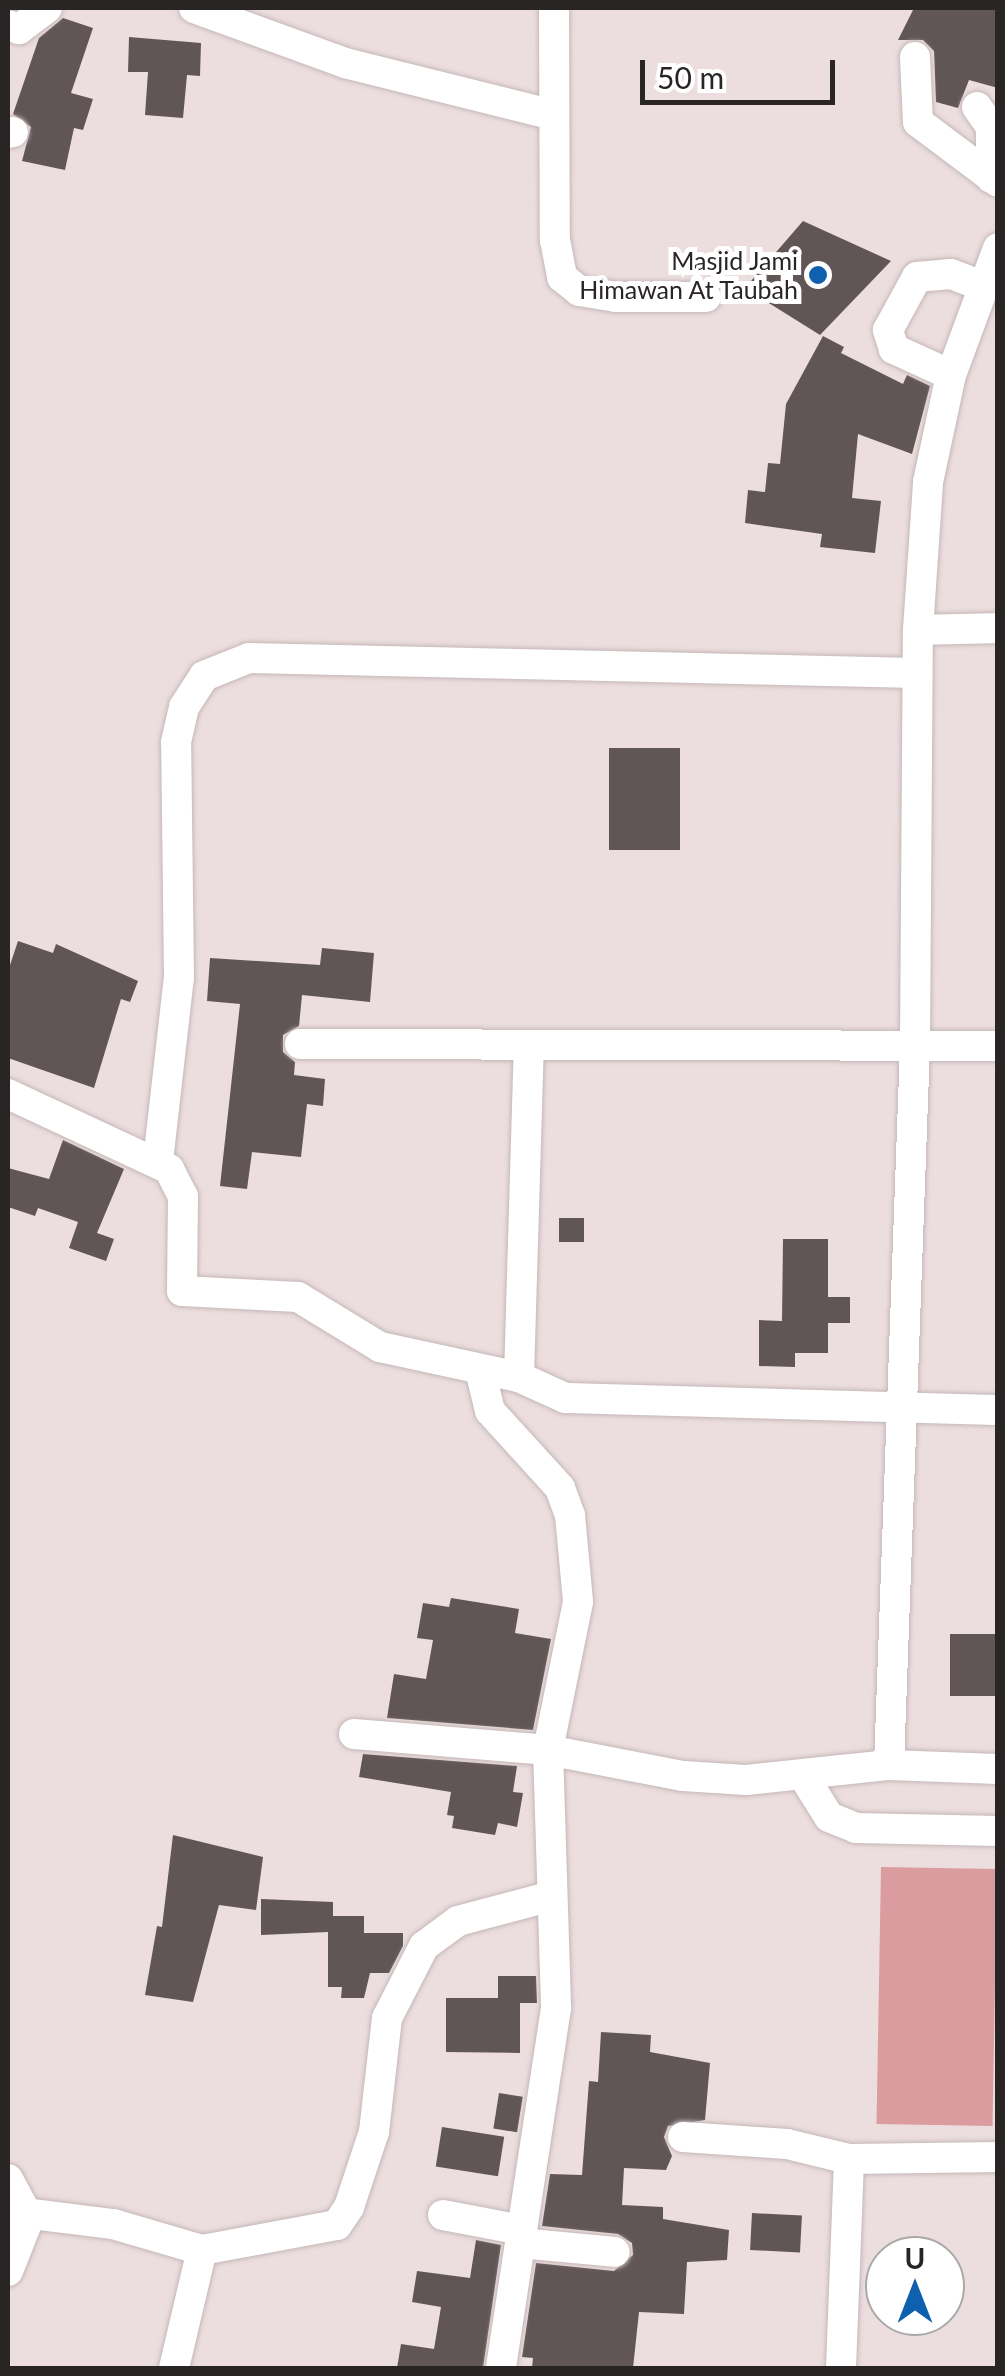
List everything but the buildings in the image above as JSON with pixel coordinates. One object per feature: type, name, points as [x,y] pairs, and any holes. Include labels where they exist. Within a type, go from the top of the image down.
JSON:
[{"type":"street","points":[[8,25],[20,29],[47,8]]},
{"type":"street","points":[[194,8],[345,63],[552,115]]},
{"type":"street","points":[[554,8],[552,115],[562,277],[579,291],[615,297],[706,297]]},
{"type":"street","points":[[915,57],[918,122],[994,180]]},
{"type":"street","points":[[978,107],[991,127],[994,180]]},
{"type":"street","points":[[889,1765],[905,1407],[915,1044],[918,630],[928,482],[951,376],[998,248]]},
{"type":"street","points":[[951,376],[894,349],[888,330],[917,277],[951,274],[982,286]]},
{"type":"street","points":[[918,630],[998,628]]},
{"type":"street","points":[[158,1161],[178,978],[176,742],[184,707],[204,676],[249,658],[917,673]]},
{"type":"street","points":[[300,1044],[528,1049],[998,1046]]},
{"type":"street","points":[[518,1376],[528,1049]]},
{"type":"street","points":[[8,1094],[158,1161],[183,1196],[182,1292],[298,1298],[364,1341],[518,1376],[584,1400],[998,1410]]},
{"type":"street","points":[[480,1370],[490,1411],[541,1461],[570,1515],[577,1621],[548,1750],[548,1896],[556,2008],[502,2368]]},
{"type":"street","points":[[354,1734],[548,1750],[684,1776],[804,1777],[889,1765],[998,1769]]},
{"type":"street","points":[[804,1777],[829,1816],[856,1828],[998,1831]]},
{"type":"street","points":[[18,2214],[113,2224],[202,2250],[336,2225],[350,2208],[374,2132],[387,2018],[424,1946],[458,1920],[548,1896]]},
{"type":"street","points":[[683,2137],[787,2144],[849,2159],[998,2157]]},
{"type":"street","points":[[841,2368],[849,2159]]},
{"type":"street","points":[[8,2179],[18,2214],[8,2272]]},
{"type":"street","points":[[443,2215],[521,2236],[614,2252]]},
{"type":"street","points":[[174,2368],[202,2250]]},
{"type":"shaded area","points":[[881,1867],[997,1869],[992,2126],[877,2124]]},
{"type":"place","name":"Masjid Jami Himawan At Taubah","points":[[818,275]]}]
